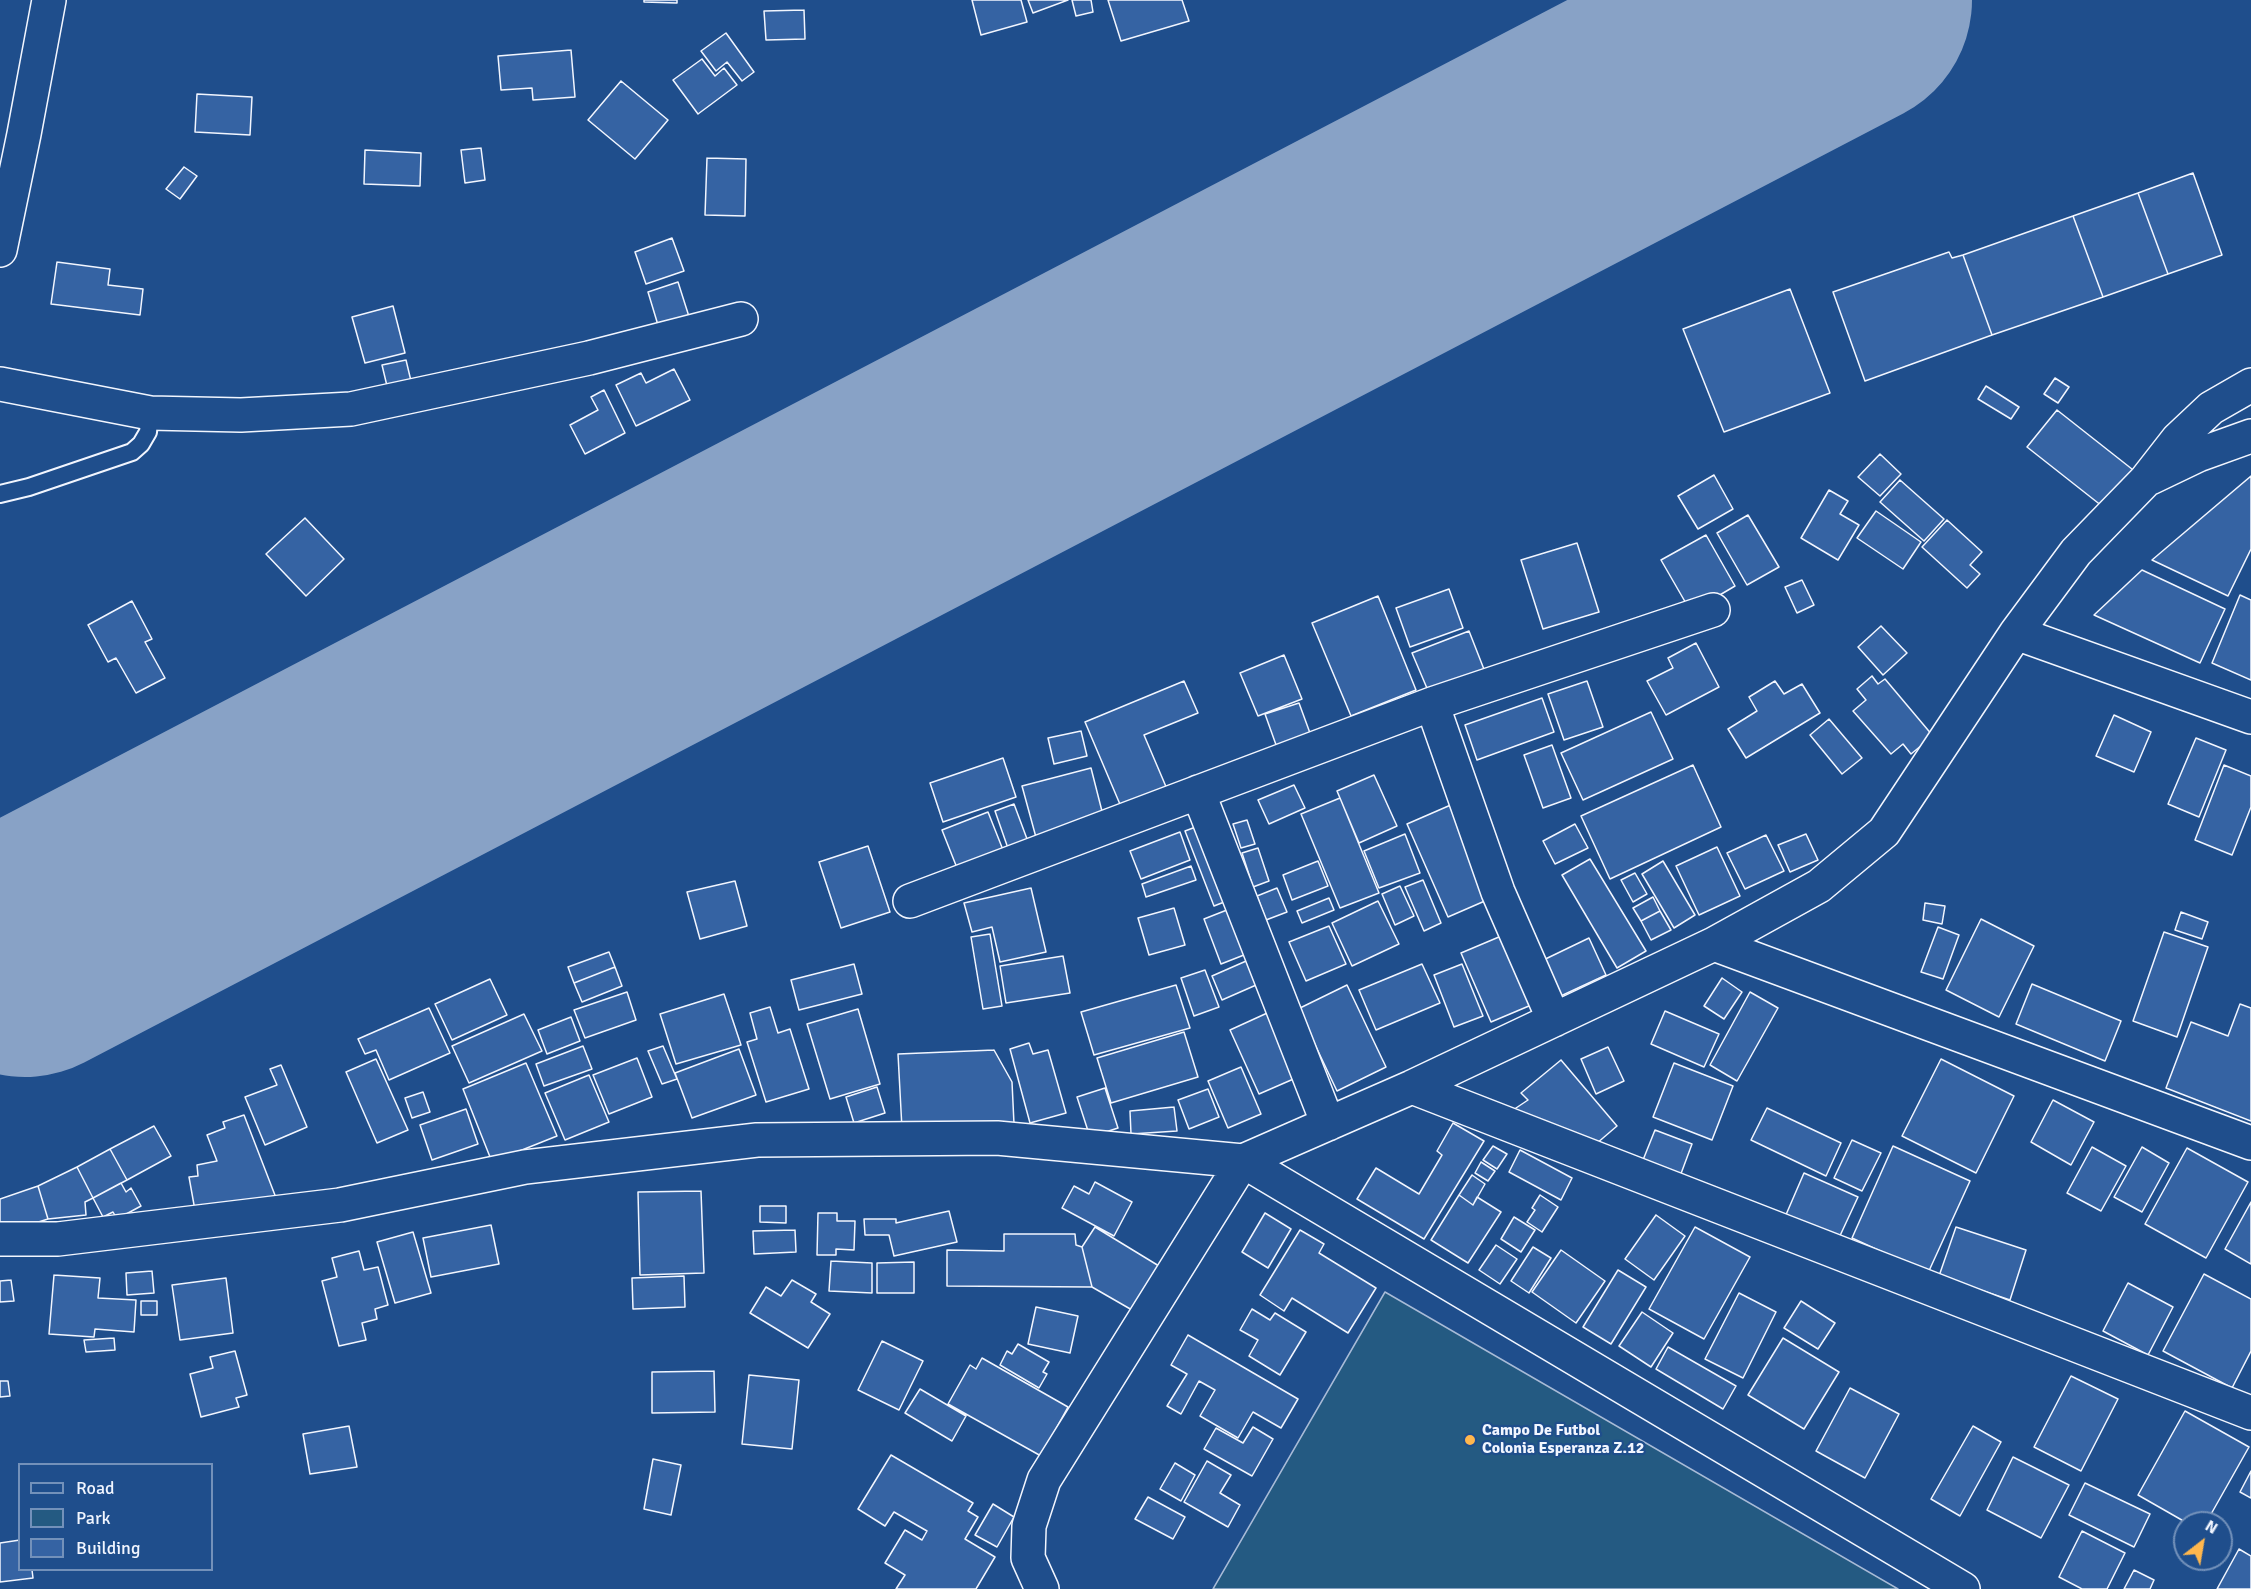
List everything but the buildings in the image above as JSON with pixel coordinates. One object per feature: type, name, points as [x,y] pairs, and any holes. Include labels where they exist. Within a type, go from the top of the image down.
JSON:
[{"type":"street","points":[[0,250],[49,0]]},
{"type":"street","points":[[0,384],[150,413],[241,415],[351,410],[589,358],[741,319]]},
{"type":"street","points":[[1042,1589],[1028,1558],[1029,1526],[1044,1480],[1243,1161],[1412,1087],[1714,944],[1819,886],[1884,832],[2016,633],[2076,552],[2146,480],[2178,439],[2211,408],[2251,385]]},
{"type":"street","points":[[2146,480],[2198,456],[2251,436]]},
{"type":"street","points":[[910,901],[1432,704],[1713,610]]},
{"type":"street","points":[[2016,633],[2251,717]]},
{"type":"street","points":[[1432,704],[1498,892],[1554,1020]]},
{"type":"street","points":[[1197,792],[1328,1124]]},
{"type":"street","points":[[1714,944],[2251,1143]]},
{"type":"street","points":[[1412,1087],[2251,1413]]},
{"type":"street","points":[[0,1239],[58,1239],[340,1205],[525,1167],[756,1140],[997,1138],[1243,1161],[1963,1589]]},
{"type":"lane","points":[[0,494],[29,487],[132,452],[141,444],[148,432],[150,413]]},
{"type":"green space","name":"Campo De Futbol Colonia Esperanza Z.12","points":[[1385,1292],[1898,1589],[1213,1589]]},
{"type":"runway","points":[[25,949],[1844,0]]},
{"type":"place","name":"Campo De Futbol Colonia Esperanza Z.12","points":[[1470,1440]]}]
